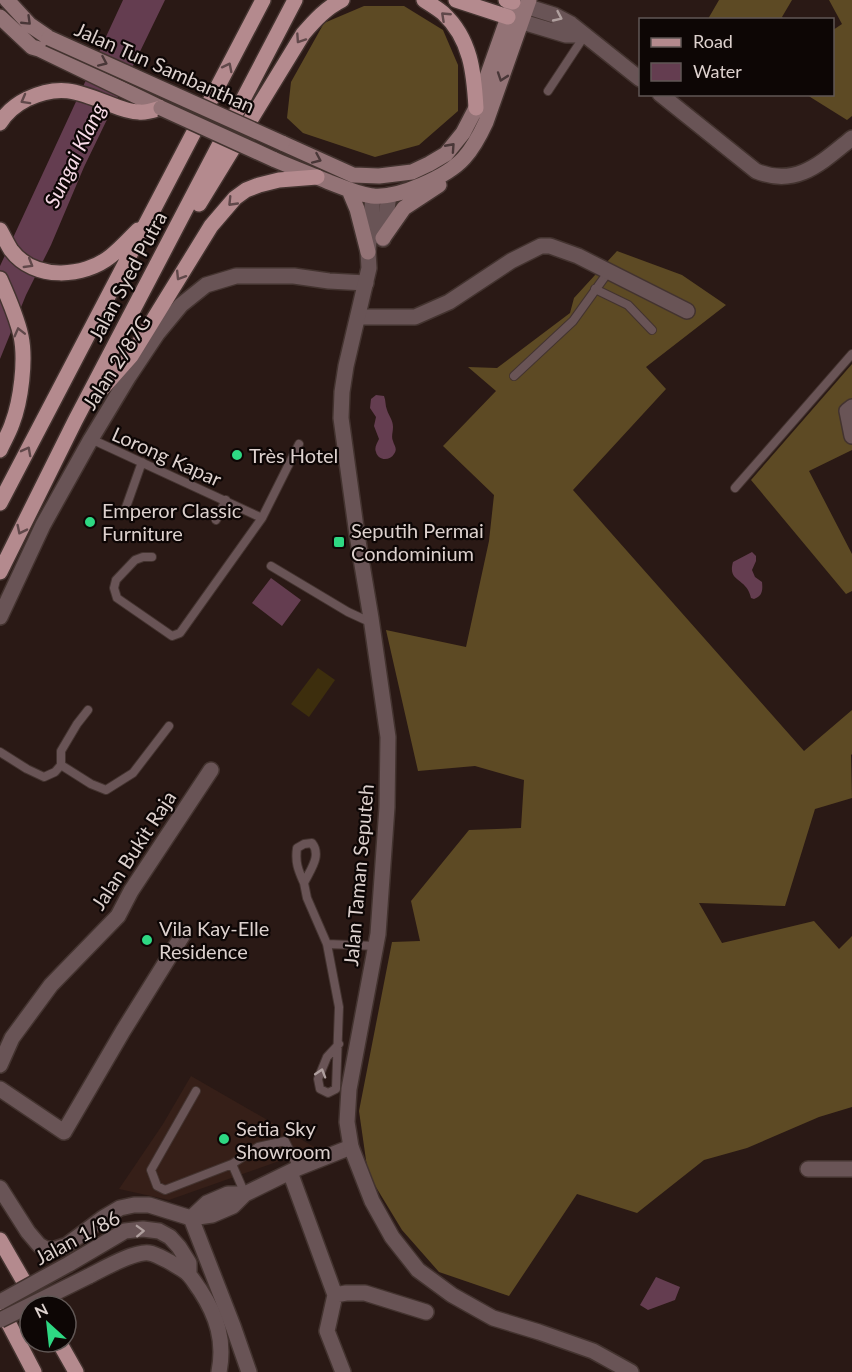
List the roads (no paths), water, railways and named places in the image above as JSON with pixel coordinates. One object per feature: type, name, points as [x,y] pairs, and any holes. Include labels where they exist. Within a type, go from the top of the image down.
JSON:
[{"type":"main road","name":"Jalan Tun Sambanthan","points":[[7,0],[44,43],[162,108],[273,159],[349,190],[381,192]]},
{"type":"main road","name":"Jalan Syed Putra","points":[[0,503],[263,0]]},
{"type":"main road","name":"Jalan Syed Putra","points":[[0,572],[75,421],[295,0]]},
{"type":"main road","points":[[130,315],[303,34],[317,17],[342,0]]},
{"type":"main road","points":[[424,0],[442,12],[455,26],[466,45],[475,81],[476,108]]},
{"type":"main road","points":[[456,0],[517,7]]},
{"type":"main road","points":[[381,192],[446,154],[463,133],[476,108],[517,7]]},
{"type":"main road","points":[[383,238],[404,208],[453,174],[479,139],[486,122],[517,7]]},
{"type":"main road","name":"Jalan Tun Sambanthan","points":[[0,17],[32,47],[44,43],[282,143],[353,175],[381,192]]},
{"type":"main road","points":[[0,123],[19,103],[41,92],[63,90],[84,94],[126,110],[139,112],[162,108]]},
{"type":"main road","points":[[381,192],[428,182],[444,174],[464,159]]},
{"type":"main road","points":[[353,175],[380,176],[412,172]]},
{"type":"main road","points":[[75,421],[130,356],[211,226],[235,198],[259,185],[279,180],[317,177]]},
{"type":"main road","points":[[349,190],[357,209],[368,252]]},
{"type":"main road","points":[[0,230],[12,252],[27,264],[44,272],[72,273],[93,267],[111,257],[148,220]]},
{"type":"main road","points":[[0,279],[21,336],[23,364],[21,388],[12,424],[0,450]]},
{"type":"main road","points":[[0,1240],[31,1294]]},
{"type":"main road","points":[[0,1305],[34,1372]]},
{"type":"main road","points":[[66,1354],[76,1370]]},
{"type":"street","points":[[517,7],[566,35],[585,35],[639,78]]},
{"type":"street","points":[[662,96],[756,171],[768,176],[792,176],[803,172],[819,164],[852,138]]},
{"type":"street","name":"Jalan Taman Seputeh","points":[[367,275],[383,238],[381,192]]},
{"type":"street","name":"Jalan Taman Seputeh","points":[[381,192],[368,252],[367,275],[346,366],[341,418],[388,737],[387,807],[381,896],[376,946],[349,1089],[347,1122],[351,1147],[372,1201],[392,1237],[418,1270],[452,1295],[493,1318],[593,1351],[631,1372]]},
{"type":"street","points":[[358,317],[415,317],[449,302],[510,261],[541,246],[550,246],[578,256],[687,310]]},
{"type":"street","name":"Jalan 2/87G","points":[[0,617],[43,525],[91,439],[157,334],[181,305],[206,285],[236,276],[294,276],[329,281],[367,275]]},
{"type":"street","points":[[852,407],[847,411],[852,436]]},
{"type":"street","name":"Jalan Bukit Raja","points":[[0,1065],[12,1038],[51,985],[118,916],[131,891],[211,770]]},
{"type":"street","points":[[0,1089],[64,1132],[184,933]]},
{"type":"street","points":[[191,1218],[207,1203],[228,1194],[245,1194],[294,1170],[351,1147]]},
{"type":"street","points":[[808,1169],[852,1169]]},
{"type":"street","points":[[294,1170],[335,1295],[327,1331],[343,1372]]},
{"type":"street","points":[[0,1188],[28,1232],[39,1245],[46,1249],[67,1245],[103,1218],[120,1208],[134,1204],[149,1205],[191,1218]]},
{"type":"street","points":[[191,1218],[249,1372]]},
{"type":"street","name":"Jalan 1/86","points":[[0,1305],[125,1231],[143,1229],[159,1231],[170,1237],[189,1263],[189,1274]]},
{"type":"street","points":[[100,1245],[123,1246],[123,1253],[115,1263]]},
{"type":"street","name":"Jalan 1/86","points":[[0,1320],[115,1263],[147,1253],[165,1259],[189,1274],[204,1297],[215,1317],[220,1336],[222,1358],[219,1372]]},
{"type":"street","points":[[335,1295],[365,1293],[426,1312]]},
{"type":"lane","points":[[548,91],[585,35]]},
{"type":"lane","points":[[514,376],[573,321],[609,271]]},
{"type":"lane","points":[[595,289],[628,305],[652,330]]},
{"type":"lane","points":[[735,488],[852,354]]},
{"type":"lane","name":"Lorong Kapar","points":[[91,439],[262,518]]},
{"type":"lane","points":[[152,557],[135,560],[116,580],[114,588],[117,598],[172,636],[176,635],[180,633],[262,518],[299,444]]},
{"type":"lane","points":[[125,510],[142,462]]},
{"type":"lane","points":[[216,520],[226,500]]},
{"type":"lane","points":[[271,566],[348,612],[372,623]]},
{"type":"lane","points":[[0,752],[44,777],[55,772],[61,765],[62,752],[77,724],[88,710]]},
{"type":"lane","points":[[61,765],[91,784],[106,790],[133,773],[169,726]]},
{"type":"lane","points":[[304,882],[317,856],[316,848],[312,843],[297,848],[295,860],[304,882],[307,898],[327,944],[339,1007],[339,1044],[336,1089],[328,1093],[320,1089],[318,1079],[327,1057],[339,1044]]},
{"type":"lane","points":[[327,944],[376,946]]},
{"type":"lane","points":[[196,1091],[151,1170],[157,1186],[165,1190],[232,1164],[258,1148],[285,1141],[294,1170]]},
{"type":"lane","points":[[232,1164],[245,1194]]},
{"type":"water","name":"Sungai Klang","points":[[123,0],[165,0],[84,167],[51,245],[26,295],[0,359],[0,266]]},
{"type":"water","points":[[376,395],[384,396],[393,425],[392,438],[396,450],[387,459],[379,457],[375,450],[379,439],[374,426],[376,417],[370,408],[371,399]]},
{"type":"water","points":[[752,552],[756,556],[756,561],[752,570],[755,577],[762,582],[762,591],[754,599],[751,598],[746,586],[735,577],[732,569],[733,562]]},
{"type":"water","points":[[271,578],[301,600],[282,626],[252,603]]},
{"type":"water","points":[[656,1277],[680,1287],[675,1300],[648,1310],[640,1305]]},
{"type":"place","name":"Très Hotel","points":[[237,455]]},
{"type":"place","name":"Emperor Classic Furniture","points":[[90,522]]},
{"type":"place","name":"Seputih Permai Condominium","points":[[339,542]]},
{"type":"place","name":"Vila Kay-Elle Residence","points":[[147,940]]},
{"type":"place","name":"Setia Sky Showroom","points":[[224,1139]]}]
